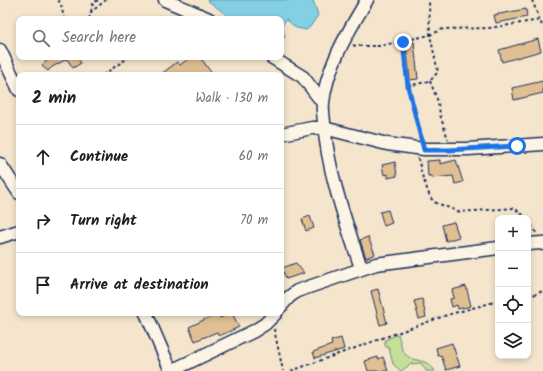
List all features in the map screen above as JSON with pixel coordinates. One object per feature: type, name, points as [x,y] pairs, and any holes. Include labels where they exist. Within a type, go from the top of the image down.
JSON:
[{"type":"street","points":[[165,0],[202,16]]},
{"type":"street","points":[[361,268],[333,176],[325,141],[322,104],[327,82],[343,40],[367,0]]},
{"type":"street","points":[[0,50],[16,84]]},
{"type":"street","points":[[276,60],[303,77],[322,104]]},
{"type":"street","points":[[284,133],[312,128],[324,128],[343,131],[387,144],[421,149],[449,150],[543,144]]},
{"type":"street","points":[[0,164],[16,188]]},
{"type":"street","points":[[0,237],[16,232]]},
{"type":"street","points":[[531,244],[542,243]]},
{"type":"street","points":[[284,303],[297,291],[376,264],[495,248]]},
{"type":"street","points":[[147,316],[171,371],[254,331],[274,316]]},
{"type":"path","points":[[58,0],[61,4],[63,16]]},
{"type":"path","points":[[90,16],[93,3],[98,0]]},
{"type":"path","points":[[92,12],[106,0]]},
{"type":"path","points":[[408,86],[430,81],[438,72],[430,35],[429,0]]},
{"type":"path","points":[[532,0],[543,28]]},
{"type":"path","points":[[343,40],[356,46],[379,46],[430,35],[443,29],[490,28],[540,20]]},
{"type":"path","points":[[403,42],[408,86],[421,149],[422,175],[430,197],[434,202],[460,212],[514,208],[523,215]]},
{"type":"path","points":[[107,72],[125,60]]},
{"type":"path","points":[[430,81],[448,136],[449,150]]},
{"type":"path","points":[[531,224],[542,243]]},
{"type":"path","points":[[531,296],[543,291]]},
{"type":"path","points":[[291,371],[447,315],[495,302]]},
{"type":"path","points":[[275,316],[274,330],[283,371]]},
{"type":"green space","points":[[398,334],[404,353],[411,358],[427,363],[435,371],[426,371],[421,363],[411,364],[401,371],[393,364],[389,348],[385,346],[385,340]]},
{"type":"water","points":[[207,0],[313,0],[318,15],[310,27],[306,30],[296,28],[286,19],[284,22],[284,16],[228,16]]},
{"type":"building","points":[[526,9],[527,17],[496,23],[494,15]]},
{"type":"building","points":[[538,39],[541,51],[502,62],[499,50]]},
{"type":"building","points":[[414,42],[418,79],[410,80],[406,43]]},
{"type":"building","points":[[47,60],[65,60],[52,67],[48,71],[42,66]]},
{"type":"building","points":[[68,60],[79,60],[81,63],[73,68]]},
{"type":"building","points":[[187,60],[202,60],[211,72],[164,72],[177,62],[180,65]]},
{"type":"building","points":[[543,81],[543,93],[514,100],[512,88]]},
{"type":"building","points":[[440,160],[440,164],[456,160],[463,182],[455,184],[453,176],[432,178],[432,176],[428,176],[427,161]]},
{"type":"building","points":[[395,162],[397,176],[388,178],[388,174],[384,175],[382,165]]},
{"type":"building","points":[[388,210],[392,223],[384,226],[380,212]]},
{"type":"building","points":[[310,216],[314,228],[306,231],[302,219]]},
{"type":"building","points":[[454,222],[459,237],[446,241],[442,225]]},
{"type":"building","points":[[368,237],[375,254],[366,258],[360,240]]},
{"type":"building","points":[[296,263],[304,273],[286,279],[284,267]]},
{"type":"building","points":[[466,286],[471,306],[458,309],[457,305],[452,307],[450,299],[454,298],[452,290]]},
{"type":"building","points":[[378,289],[387,323],[380,325],[371,291]]},
{"type":"building","points":[[422,299],[426,317],[419,319],[414,301]]},
{"type":"building","points":[[219,316],[220,318],[225,316],[234,316],[239,327],[219,336],[217,332],[195,341],[189,327],[210,317]]},
{"type":"building","points":[[341,338],[344,349],[315,358],[313,352],[332,345],[331,341]]},
{"type":"building","points":[[452,343],[460,366],[446,370],[441,355],[438,356],[436,348]]},
{"type":"building","points":[[378,357],[378,359],[383,357],[388,371],[368,371],[365,361]]},
{"type":"route","points":[[403,42],[408,86],[424,150],[517,146]]}]
